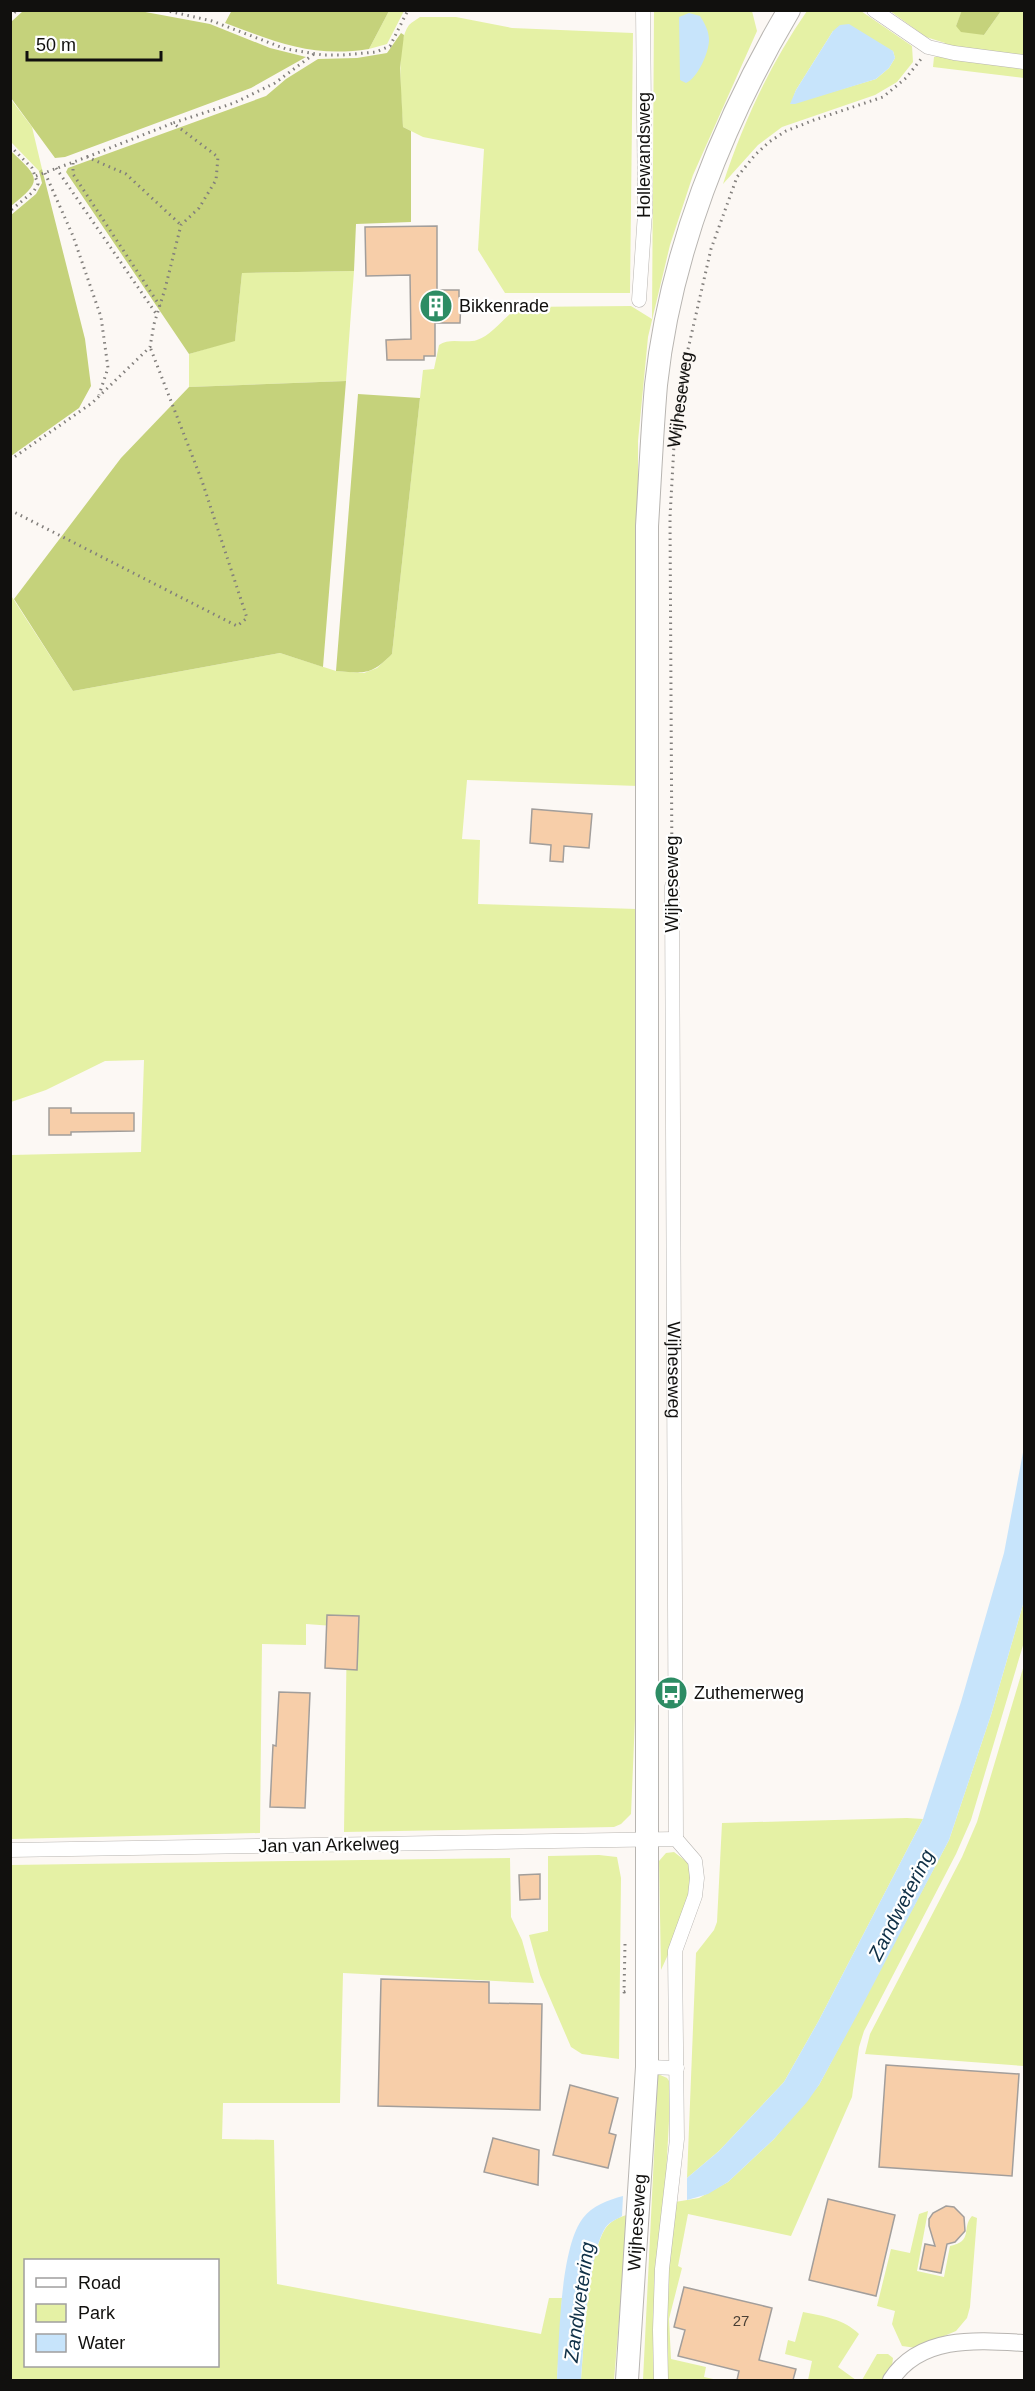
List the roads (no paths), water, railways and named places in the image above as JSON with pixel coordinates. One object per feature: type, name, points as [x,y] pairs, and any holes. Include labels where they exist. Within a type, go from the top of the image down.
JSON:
[{"type":"main road","name":"Wijheseweg","points":[[627,2380],[646,2067],[647,526],[657,384],[667,319],[698,203],[736,108],[789,10]]},
{"type":"street","name":"Hollewandsweg","points":[[639,300],[645,213],[643,10]]},
{"type":"street","points":[[874,10],[928,47],[954,53],[1024,62]]},
{"type":"street","name":"Wijheseweg","points":[[660,2380],[660,2302],[664,2244],[675,2158],[677,2068],[675,1951],[695,1896],[697,1878],[695,1861],[676,1839],[672,886]]},
{"type":"street","points":[[647,1839],[676,1839]]},
{"type":"street","name":"Jan van Arkelweg","points":[[10,1850],[647,1839]]},
{"type":"street","points":[[646,2067],[677,2068]]},
{"type":"street","points":[[891,2380],[898,2369],[907,2362],[946,2343],[975,2340],[1024,2343]]},
{"type":"water","points":[[689,13],[700,16],[709,40],[702,64],[695,76],[686,83],[680,80],[679,17]]},
{"type":"water","points":[[849,24],[893,51],[895,58],[889,68],[876,79],[790,104],[796,90],[833,31],[840,25]]},
{"type":"water","name":"Zandwetering","points":[[1024,1447],[1024,1601],[991,1715],[949,1840],[862,2006],[819,2085],[807,2102],[774,2139],[728,2182],[708,2194],[687,2200],[687,2178],[719,2151],[784,2082],[818,2022],[923,1819],[961,1702],[1004,1553]]},
{"type":"water","name":"Zandwetering","points":[[623,2196],[622,2216],[606,2227],[598,2244],[594,2261],[587,2303],[581,2380],[557,2380],[562,2296],[565,2272],[575,2232],[591,2210]]},
{"type":"place","name":"Bikkenrade","points":[[436,306]]},
{"type":"place","name":"Zuthemerweg","points":[[671,1693]]}]
